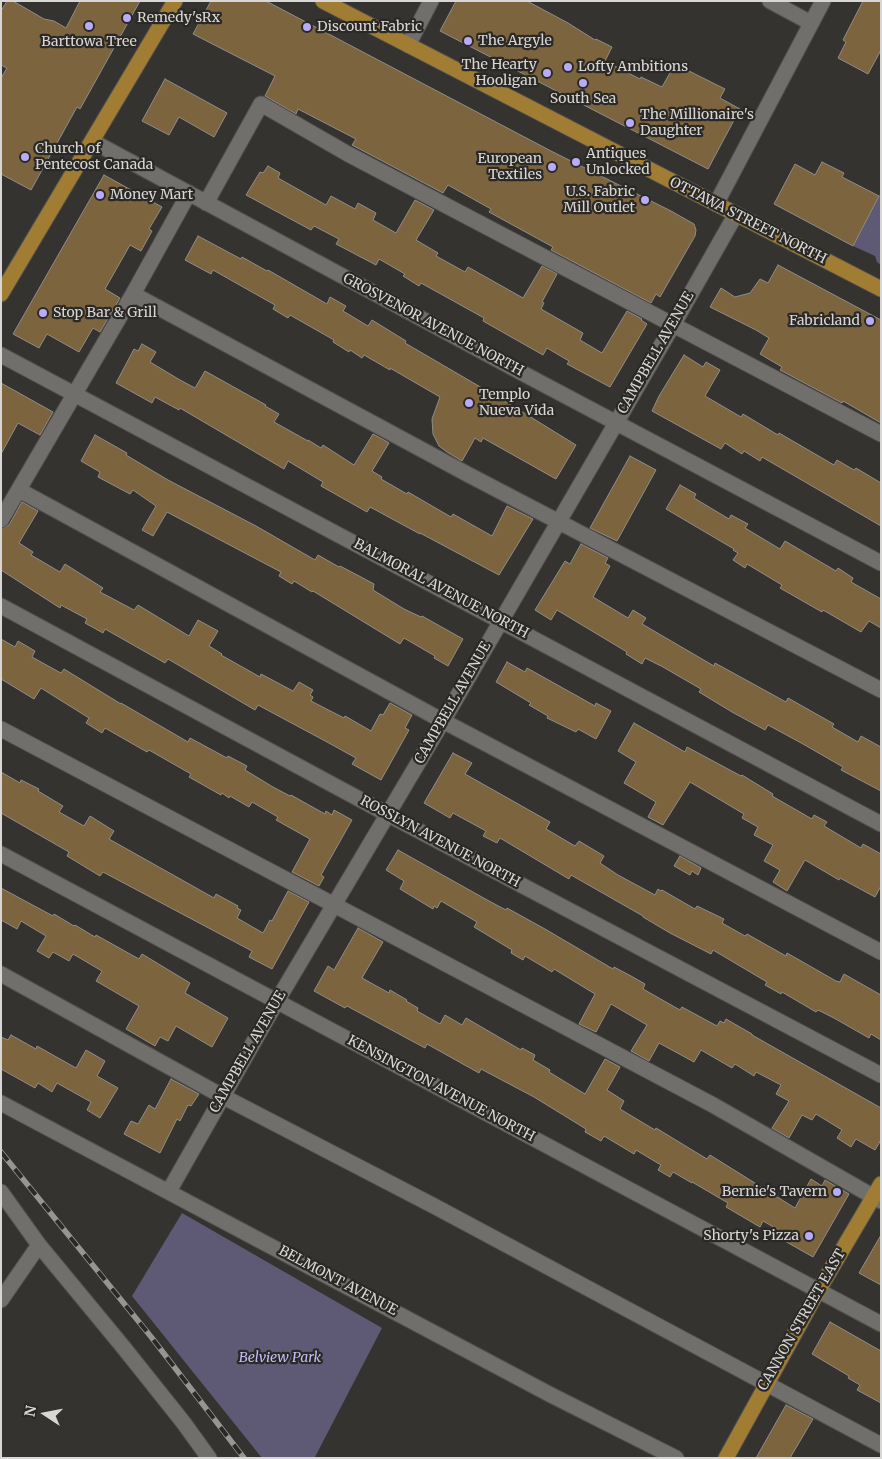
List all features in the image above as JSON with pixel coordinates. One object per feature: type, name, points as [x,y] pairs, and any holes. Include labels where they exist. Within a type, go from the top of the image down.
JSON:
[{"type":"main road","points":[[3,289],[175,1]]},
{"type":"main road","name":"OTTAWA STREET NORTH","points":[[323,1],[881,289]]},
{"type":"main road","name":"CANNON STREET EAST","points":[[726,1458],[818,1291],[878,1194]]},
{"type":"street","points":[[408,45],[431,1]]},
{"type":"street","points":[[770,1],[811,23]]},
{"type":"street","points":[[716,204],[823,1]]},
{"type":"street","points":[[206,203],[261,104],[348,154],[881,434]]},
{"type":"street","name":"GROSVENOR AVENUE NORTH","points":[[92,141],[526,375],[881,562]]},
{"type":"street","points":[[1,520],[189,194]]},
{"type":"street","name":"CAMPBELL AVENUE","points":[[169,1191],[333,904],[443,721],[674,325],[736,214]]},
{"type":"street","points":[[133,294],[558,522],[881,690]]},
{"type":"street","name":"BALMORAL AVENUE NORTH","points":[[1,355],[881,824]]},
{"type":"street","points":[[19,490],[443,721],[881,952]]},
{"type":"street","name":"ROSSLYN AVENUE NORTH","points":[[1,606],[387,814],[881,1075]]},
{"type":"street","points":[[1,728],[878,1194]]},
{"type":"street","name":"KENSINGTON AVENUE NORTH","points":[[1,854],[881,1324]]},
{"type":"street","points":[[1,974],[222,1096],[443,1211],[881,1445]]},
{"type":"street","name":"BELMONT AVENUE","points":[[1,1103],[552,1395],[676,1458]]},
{"type":"street","points":[[1,1192],[39,1245],[130,1355],[209,1458]]},
{"type":"street","points":[[1,1300],[39,1245]]},
{"type":"green space","points":[[881,192],[881,265],[877,262],[875,256],[853,246]]},
{"type":"green space","name":"Belview Park","points":[[182,1213],[382,1328],[316,1458],[262,1458],[132,1296]]},
{"type":"building","points":[[7,1],[13,1],[44,19],[54,21],[66,28],[80,1],[140,1],[80,109],[77,107],[31,190],[1,174],[1,78],[7,68],[1,65],[1,11]]},
{"type":"building","points":[[211,1],[266,1],[551,151],[671,211],[694,224],[695,236],[660,297],[656,294],[651,303],[551,250],[553,247],[489,212],[491,209],[448,185],[443,193],[352,145],[356,139],[298,109],[296,114],[265,96],[275,76],[193,34]]},
{"type":"building","points":[[456,1],[527,1],[595,40],[612,47],[605,61],[640,79],[641,77],[662,87],[675,64],[725,89],[720,98],[740,109],[708,169],[440,31]]},
{"type":"building","points":[[863,1],[881,1],[881,50],[868,74],[838,58],[846,42],[843,40]]},
{"type":"building","points":[[165,79],[227,113],[214,137],[179,117],[169,135],[142,121]]},
{"type":"building","points":[[822,162],[844,173],[842,177],[879,196],[853,246],[774,204],[795,164],[815,175]]},
{"type":"building","points":[[268,166],[280,173],[278,178],[326,205],[331,196],[355,209],[358,203],[376,213],[373,220],[396,233],[415,200],[434,210],[416,240],[438,253],[436,256],[465,272],[468,267],[523,298],[542,266],[557,274],[542,302],[544,303],[541,309],[583,333],[580,340],[602,353],[627,311],[647,324],[610,387],[567,364],[569,361],[547,348],[543,355],[483,321],[484,318],[421,283],[419,286],[403,276],[405,274],[379,259],[376,265],[336,244],[339,239],[314,226],[311,230],[246,195],[260,172],[263,173]]},
{"type":"building","points":[[104,175],[162,207],[149,229],[152,231],[141,251],[130,245],[105,289],[120,298],[100,332],[93,328],[79,352],[47,334],[39,348],[13,334]]},
{"type":"building","points":[[198,236],[241,259],[242,257],[268,270],[327,304],[330,297],[346,306],[343,311],[368,326],[372,320],[406,341],[405,343],[489,392],[490,390],[504,398],[503,400],[576,445],[556,479],[483,438],[481,442],[475,438],[462,461],[447,452],[439,446],[433,434],[432,419],[440,397],[364,355],[362,358],[350,350],[349,352],[333,342],[334,340],[290,315],[288,318],[273,309],[275,305],[213,270],[211,274],[185,260]]},
{"type":"building","points":[[778,265],[881,320],[881,423],[843,401],[842,403],[780,370],[782,367],[760,354],[769,338],[710,307],[721,288],[735,297],[750,293],[760,279],[768,283]]},
{"type":"building","points":[[142,344],[156,352],[150,362],[180,380],[195,388],[205,371],[279,414],[274,422],[321,448],[323,445],[354,465],[373,434],[384,440],[389,443],[372,471],[382,477],[381,479],[451,517],[453,514],[492,536],[507,506],[533,519],[499,575],[370,507],[367,512],[321,486],[323,482],[288,461],[284,469],[180,408],[179,410],[155,397],[152,403],[116,383],[134,349],[138,351]]},
{"type":"building","points":[[684,355],[703,367],[706,362],[720,370],[705,396],[741,417],[743,414],[778,435],[779,433],[834,465],[837,460],[854,470],[856,468],[881,483],[881,526],[762,457],[760,461],[744,451],[742,454],[725,443],[721,449],[652,411]]},
{"type":"building","points":[[1,383],[53,412],[40,435],[18,423],[1,454]]},
{"type":"building","points":[[95,435],[168,480],[256,526],[315,560],[318,555],[374,584],[373,590],[404,609],[422,616],[463,639],[448,666],[404,638],[400,644],[313,591],[294,581],[292,584],[279,576],[281,572],[167,512],[153,536],[142,530],[156,506],[133,490],[130,494],[98,477],[100,472],[81,461]]},
{"type":"building","points":[[630,456],[656,470],[617,541],[590,528]]},
{"type":"building","points":[[680,485],[696,494],[694,498],[729,519],[731,515],[748,524],[745,528],[780,549],[785,541],[836,571],[838,568],[853,578],[851,582],[881,599],[881,628],[869,621],[861,632],[780,588],[782,585],[747,564],[745,568],[733,560],[738,553],[734,549],[666,509]]},
{"type":"building","points":[[22,502],[38,511],[19,543],[33,552],[31,555],[60,572],[65,564],[103,588],[100,592],[134,610],[138,605],[189,636],[198,620],[218,631],[209,646],[221,655],[260,677],[261,674],[293,691],[299,682],[313,690],[310,695],[313,697],[311,701],[344,718],[345,716],[371,731],[380,714],[383,715],[390,703],[412,715],[405,728],[409,730],[381,780],[352,764],[356,758],[258,705],[255,710],[168,659],[165,663],[105,629],[103,633],[85,623],[87,619],[61,605],[60,608],[1,570],[1,529],[9,525]]},
{"type":"building","points":[[581,544],[608,558],[605,563],[610,566],[593,597],[628,618],[633,610],[646,618],[642,624],[714,666],[715,663],[786,702],[788,698],[834,724],[832,727],[858,742],[861,736],[881,747],[881,791],[841,770],[843,767],[768,725],[765,730],[732,712],[699,692],[701,689],[663,667],[645,658],[642,664],[626,654],[627,652],[557,610],[551,620],[535,610],[565,561],[570,564]]},
{"type":"building","points":[[1,639],[15,647],[18,641],[35,651],[32,657],[61,673],[64,669],[188,742],[190,738],[227,758],[228,756],[247,766],[245,770],[290,796],[325,814],[326,811],[332,815],[334,810],[352,820],[321,875],[324,877],[319,886],[292,872],[310,839],[276,820],[278,817],[252,802],[249,807],[230,796],[229,798],[222,793],[221,795],[189,777],[191,774],[149,750],[147,752],[105,728],[102,733],[86,723],[89,718],[41,688],[34,699],[1,679]]},
{"type":"building","points":[[507,662],[525,672],[527,668],[595,706],[596,703],[611,711],[596,739],[578,729],[576,732],[547,718],[548,716],[529,705],[531,703],[496,682]]},
{"type":"building","points":[[634,723],[685,752],[687,747],[742,775],[773,794],[772,796],[812,819],[814,815],[827,822],[824,826],[861,848],[863,844],[881,854],[881,886],[875,897],[840,878],[839,880],[805,860],[787,891],[773,882],[780,870],[764,861],[773,845],[754,835],[758,827],[742,818],[744,814],[690,782],[663,825],[648,817],[656,802],[624,783],[636,762],[618,751]]},
{"type":"building","points":[[453,753],[472,763],[465,774],[550,822],[546,829],[575,846],[579,841],[604,856],[600,863],[618,875],[655,895],[658,889],[662,890],[695,909],[697,906],[724,919],[722,923],[745,936],[747,934],[786,956],[787,953],[836,981],[840,982],[844,974],[881,995],[881,1040],[871,1034],[869,1038],[818,1010],[816,1012],[782,992],[781,994],[765,985],[767,982],[713,950],[711,954],[670,933],[571,875],[569,879],[500,838],[497,843],[483,836],[486,831],[453,813],[450,818],[424,803]]},
{"type":"building","points":[[1,772],[20,783],[21,780],[39,789],[38,791],[63,806],[59,812],[84,826],[90,816],[114,831],[109,839],[214,898],[216,894],[238,906],[237,908],[241,910],[237,918],[263,933],[270,920],[272,921],[288,891],[309,902],[272,969],[249,957],[252,951],[103,872],[100,876],[67,856],[69,852],[1,813]]},
{"type":"building","points":[[398,850],[489,901],[506,910],[507,908],[545,929],[613,969],[614,967],[631,976],[645,984],[643,989],[680,1010],[682,1007],[717,1026],[720,1021],[724,1023],[726,1019],[881,1108],[881,1140],[875,1150],[856,1139],[851,1147],[837,1138],[842,1130],[816,1114],[812,1120],[802,1115],[789,1138],[772,1128],[789,1101],[776,1094],[781,1085],[756,1072],[754,1076],[735,1064],[732,1068],[701,1050],[694,1062],[659,1043],[649,1061],[631,1051],[647,1025],[611,1004],[596,1032],[579,1024],[595,994],[554,969],[552,972],[525,956],[523,960],[511,953],[512,950],[474,927],[477,922],[441,901],[437,908],[434,906],[433,909],[400,889],[404,881],[386,870]]},
{"type":"building","points":[[680,856],[701,868],[698,875],[692,871],[690,875],[674,866]]},
{"type":"building","points":[[1,888],[95,937],[96,935],[139,959],[142,954],[190,983],[185,993],[228,1018],[212,1047],[176,1026],[168,1041],[160,1037],[155,1046],[126,1029],[139,1006],[96,981],[102,971],[73,954],[69,961],[53,952],[49,958],[37,951],[46,936],[21,921],[17,929],[1,920]]},
{"type":"building","points":[[358,928],[383,942],[362,978],[389,993],[390,990],[407,1000],[418,1008],[417,1011],[440,1024],[445,1015],[462,1025],[466,1018],[521,1050],[522,1048],[535,1055],[533,1060],[585,1094],[605,1059],[620,1067],[607,1090],[624,1101],[620,1109],[707,1159],[710,1155],[795,1208],[811,1179],[822,1186],[825,1180],[849,1194],[813,1257],[783,1240],[786,1234],[763,1221],[760,1227],[726,1207],[728,1203],[692,1182],[673,1172],[670,1177],[658,1170],[661,1165],[636,1150],[634,1154],[604,1136],[601,1141],[585,1132],[586,1129],[534,1097],[481,1069],[479,1073],[427,1044],[425,1048],[347,1006],[345,1008],[314,991],[328,966],[334,970]]},
{"type":"building","points":[[11,1035],[36,1049],[37,1046],[76,1068],[86,1050],[105,1061],[97,1076],[118,1088],[100,1118],[87,1110],[91,1102],[57,1083],[52,1092],[38,1083],[35,1088],[1,1069],[1,1037],[8,1040]]},
{"type":"building","points":[[171,1079],[199,1094],[191,1106],[188,1105],[180,1121],[177,1119],[160,1153],[124,1134],[131,1121],[138,1124],[149,1105],[155,1109]]},
{"type":"building","points":[[881,1235],[881,1285],[859,1273]]},
{"type":"building","points":[[830,1322],[881,1351],[881,1403],[857,1390],[860,1385],[848,1378],[849,1376],[812,1354]]},
{"type":"building","points":[[786,1405],[813,1419],[790,1458],[756,1458]]},
{"type":"railway","points":[[1,1152],[152,1338],[244,1458]]},
{"type":"place","name":"Remedy'sRx","points":[[127,18]]},
{"type":"place","name":"Barttowa Tree","points":[[89,26]]},
{"type":"place","name":"Discount Fabric","points":[[307,27]]},
{"type":"place","name":"The Argyle","points":[[468,41]]},
{"type":"place","name":"Lofty Ambitions","points":[[568,67]]},
{"type":"place","name":"The Hearty Hooligan","points":[[547,73]]},
{"type":"place","name":"South Sea","points":[[583,83]]},
{"type":"place","name":"The Millionaire's Daughter","points":[[630,123]]},
{"type":"place","name":"Church of Pentecost Canada","points":[[25,157]]},
{"type":"place","name":"Antiques Unlocked","points":[[576,162]]},
{"type":"place","name":"European Textiles","points":[[552,167]]},
{"type":"place","name":"Money Mart","points":[[100,195]]},
{"type":"place","name":"U.S. Fabric Mill Outlet","points":[[645,200]]},
{"type":"place","name":"Stop Bar & Grill","points":[[43,313]]},
{"type":"place","name":"Fabricland","points":[[870,321]]},
{"type":"place","name":"Templo Nueva Vida","points":[[469,403]]},
{"type":"place","name":"Bernie's Tavern","points":[[837,1192]]},
{"type":"place","name":"Shorty's Pizza","points":[[809,1236]]}]
